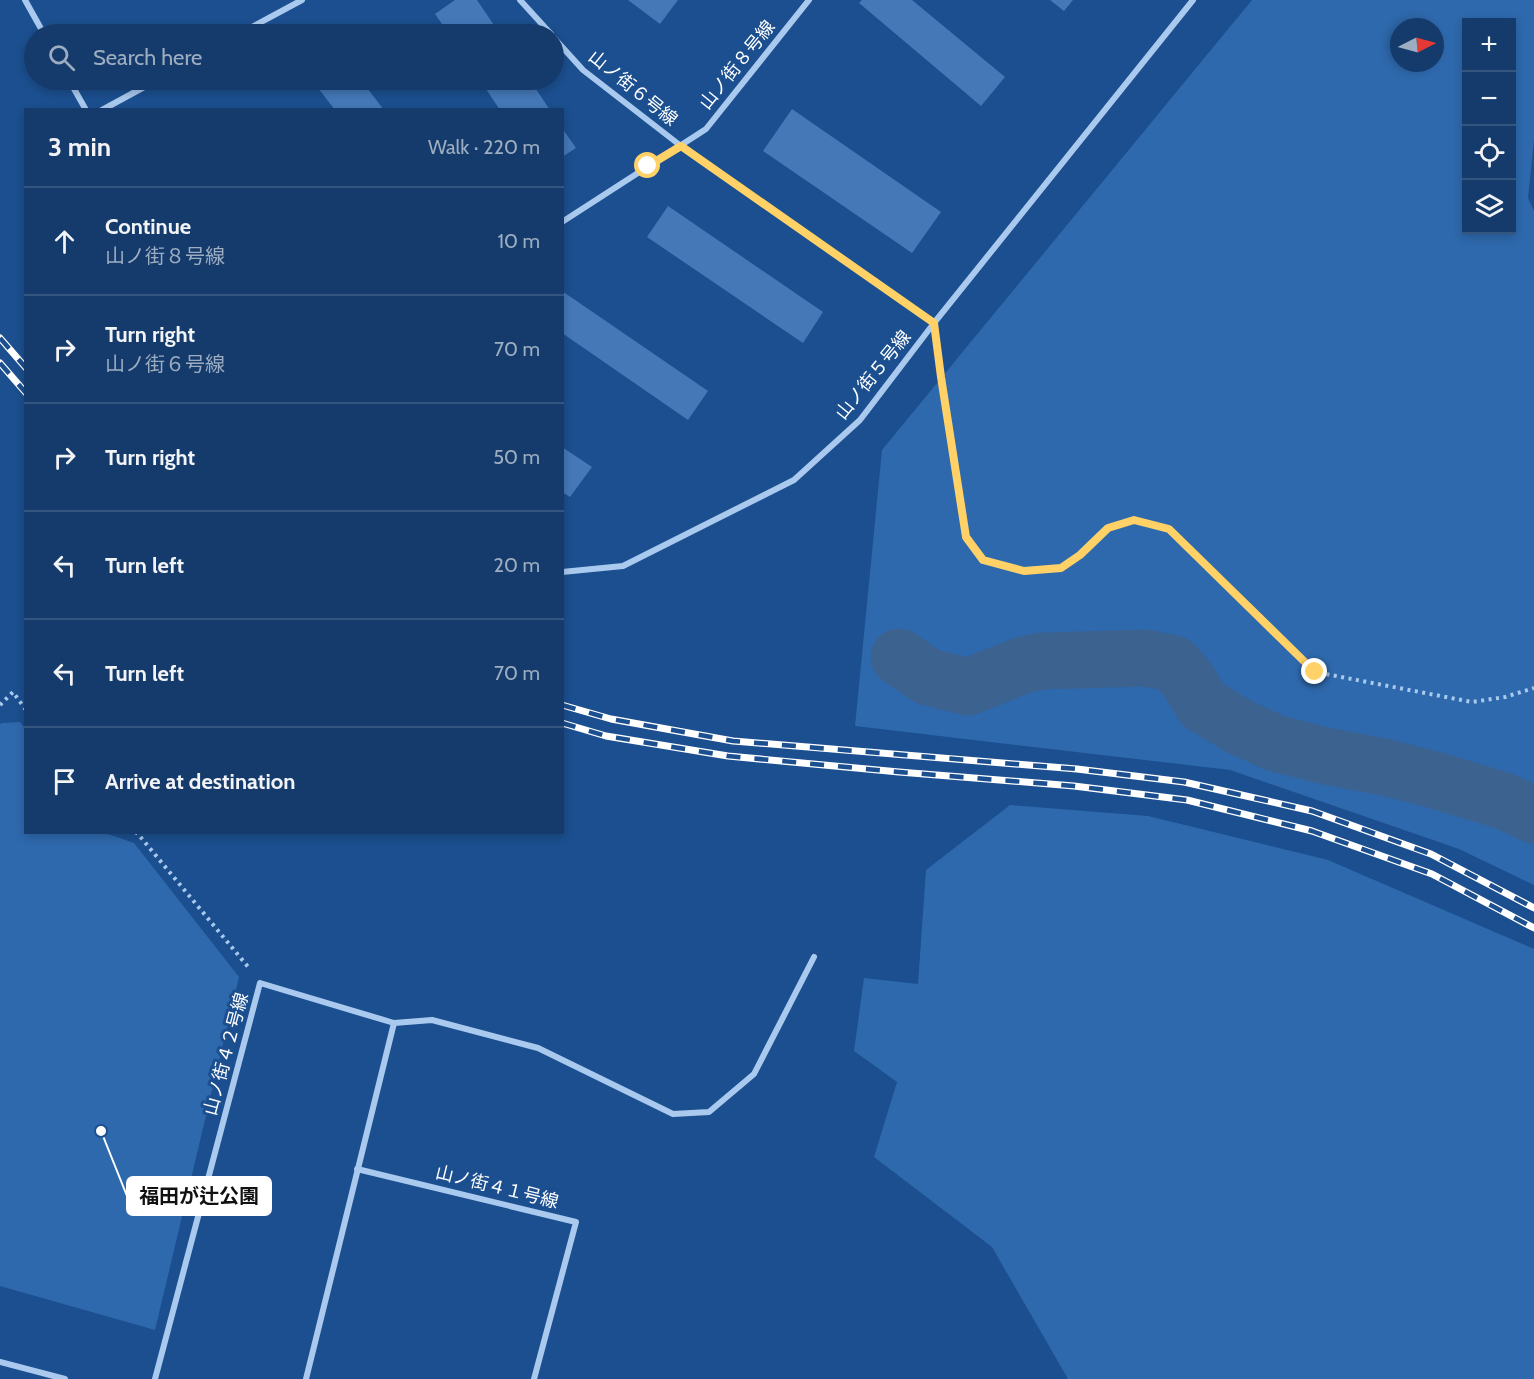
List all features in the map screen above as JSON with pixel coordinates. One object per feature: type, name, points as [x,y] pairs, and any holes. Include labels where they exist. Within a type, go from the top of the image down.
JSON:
[{"type":"street","points":[[25,0],[38,24]]},
{"type":"street","points":[[258,24],[302,0]]},
{"type":"street","name":"山ノ街６号線","points":[[520,0],[541,24]]},
{"type":"street","name":"山ノ街８号線","points":[[564,221],[706,129],[809,0]]},
{"type":"street","name":"山ノ街５号線","points":[[564,572],[623,566],[794,480],[860,420],[934,323],[1193,0]]},
{"type":"street","name":"山ノ街６号線","points":[[564,49],[583,70],[681,146],[934,323]]},
{"type":"street","points":[[75,90],[85,108]]},
{"type":"street","points":[[106,108],[139,90]]},
{"type":"street","points":[[306,1379],[394,1023],[432,1020],[538,1048],[674,1114],[709,1112],[754,1074],[814,957]]},
{"type":"street","name":"山ノ街４２号線","points":[[155,1379],[260,983],[394,1023]]},
{"type":"street","name":"山ノ街４１号線","points":[[357,1168],[576,1222],[534,1379]]},
{"type":"street","points":[[0,1362],[65,1379]]},
{"type":"path","points":[[934,323],[966,537],[983,560],[1024,571],[1061,568],[1080,555],[1108,528],[1134,520],[1169,529],[1315,672],[1472,702],[1505,697],[1534,688]]},
{"type":"path","points":[[0,705],[13,692],[24,707]]},
{"type":"path","points":[[138,834],[260,983]]},
{"type":"shaded area","points":[[1252,0],[1534,0],[1534,140],[1528,198],[1534,211],[1534,885],[1459,849],[1230,770],[855,726],[882,450]]},
{"type":"shaded area","points":[[20,722],[24,727],[24,834],[108,834],[134,843],[239,977],[155,1330],[0,1286],[0,724]]},
{"type":"shaded area","points":[[1010,805],[1148,816],[1328,860],[1534,949],[1534,1379],[1068,1379],[992,1247],[874,1157],[897,1082],[854,1051],[864,978],[918,984],[926,870]]},
{"type":"building","points":[[455,0],[477,0],[493,24],[442,24],[435,14]]},
{"type":"building","points":[[628,0],[678,0],[660,24]]},
{"type":"building","points":[[862,0],[912,0],[1005,77],[981,106],[859,3]]},
{"type":"building","points":[[1050,0],[1073,0],[1064,11]]},
{"type":"building","points":[[320,90],[369,90],[382,108],[333,108]]},
{"type":"building","points":[[487,90],[537,90],[549,108],[499,108]]},
{"type":"building","points":[[792,109],[941,212],[912,253],[763,151]]},
{"type":"building","points":[[564,131],[576,148],[564,156]]},
{"type":"building","points":[[668,206],[823,312],[803,343],[647,237]]},
{"type":"building","points":[[564,292],[708,391],[688,420],[564,334]]},
{"type":"building","points":[[564,448],[592,467],[570,497],[564,493]]},
{"type":"waterway","points":[[899,657],[928,677],[968,687],[1023,665],[1043,661],[1146,658],[1174,664],[1187,679],[1203,705],[1240,727],[1275,743],[1438,781],[1504,801],[1534,815]]},
{"type":"railway","points":[[0,338],[24,366]]},
{"type":"railway","points":[[0,363],[24,391]]},
{"type":"railway","points":[[564,706],[611,719],[733,741],[1077,769],[1184,782],[1312,811],[1431,854],[1534,908]]},
{"type":"railway","points":[[564,724],[606,736],[728,756],[1074,786],[1187,800],[1312,831],[1432,874],[1534,928]]},
{"type":"place","name":"福田が辻公園","points":[[101,1131]]},
{"type":"route","points":[[648,166],[681,146],[934,323],[966,537],[983,560],[1024,571],[1061,568],[1080,555],[1108,528],[1134,520],[1169,529],[1315,672]]}]
